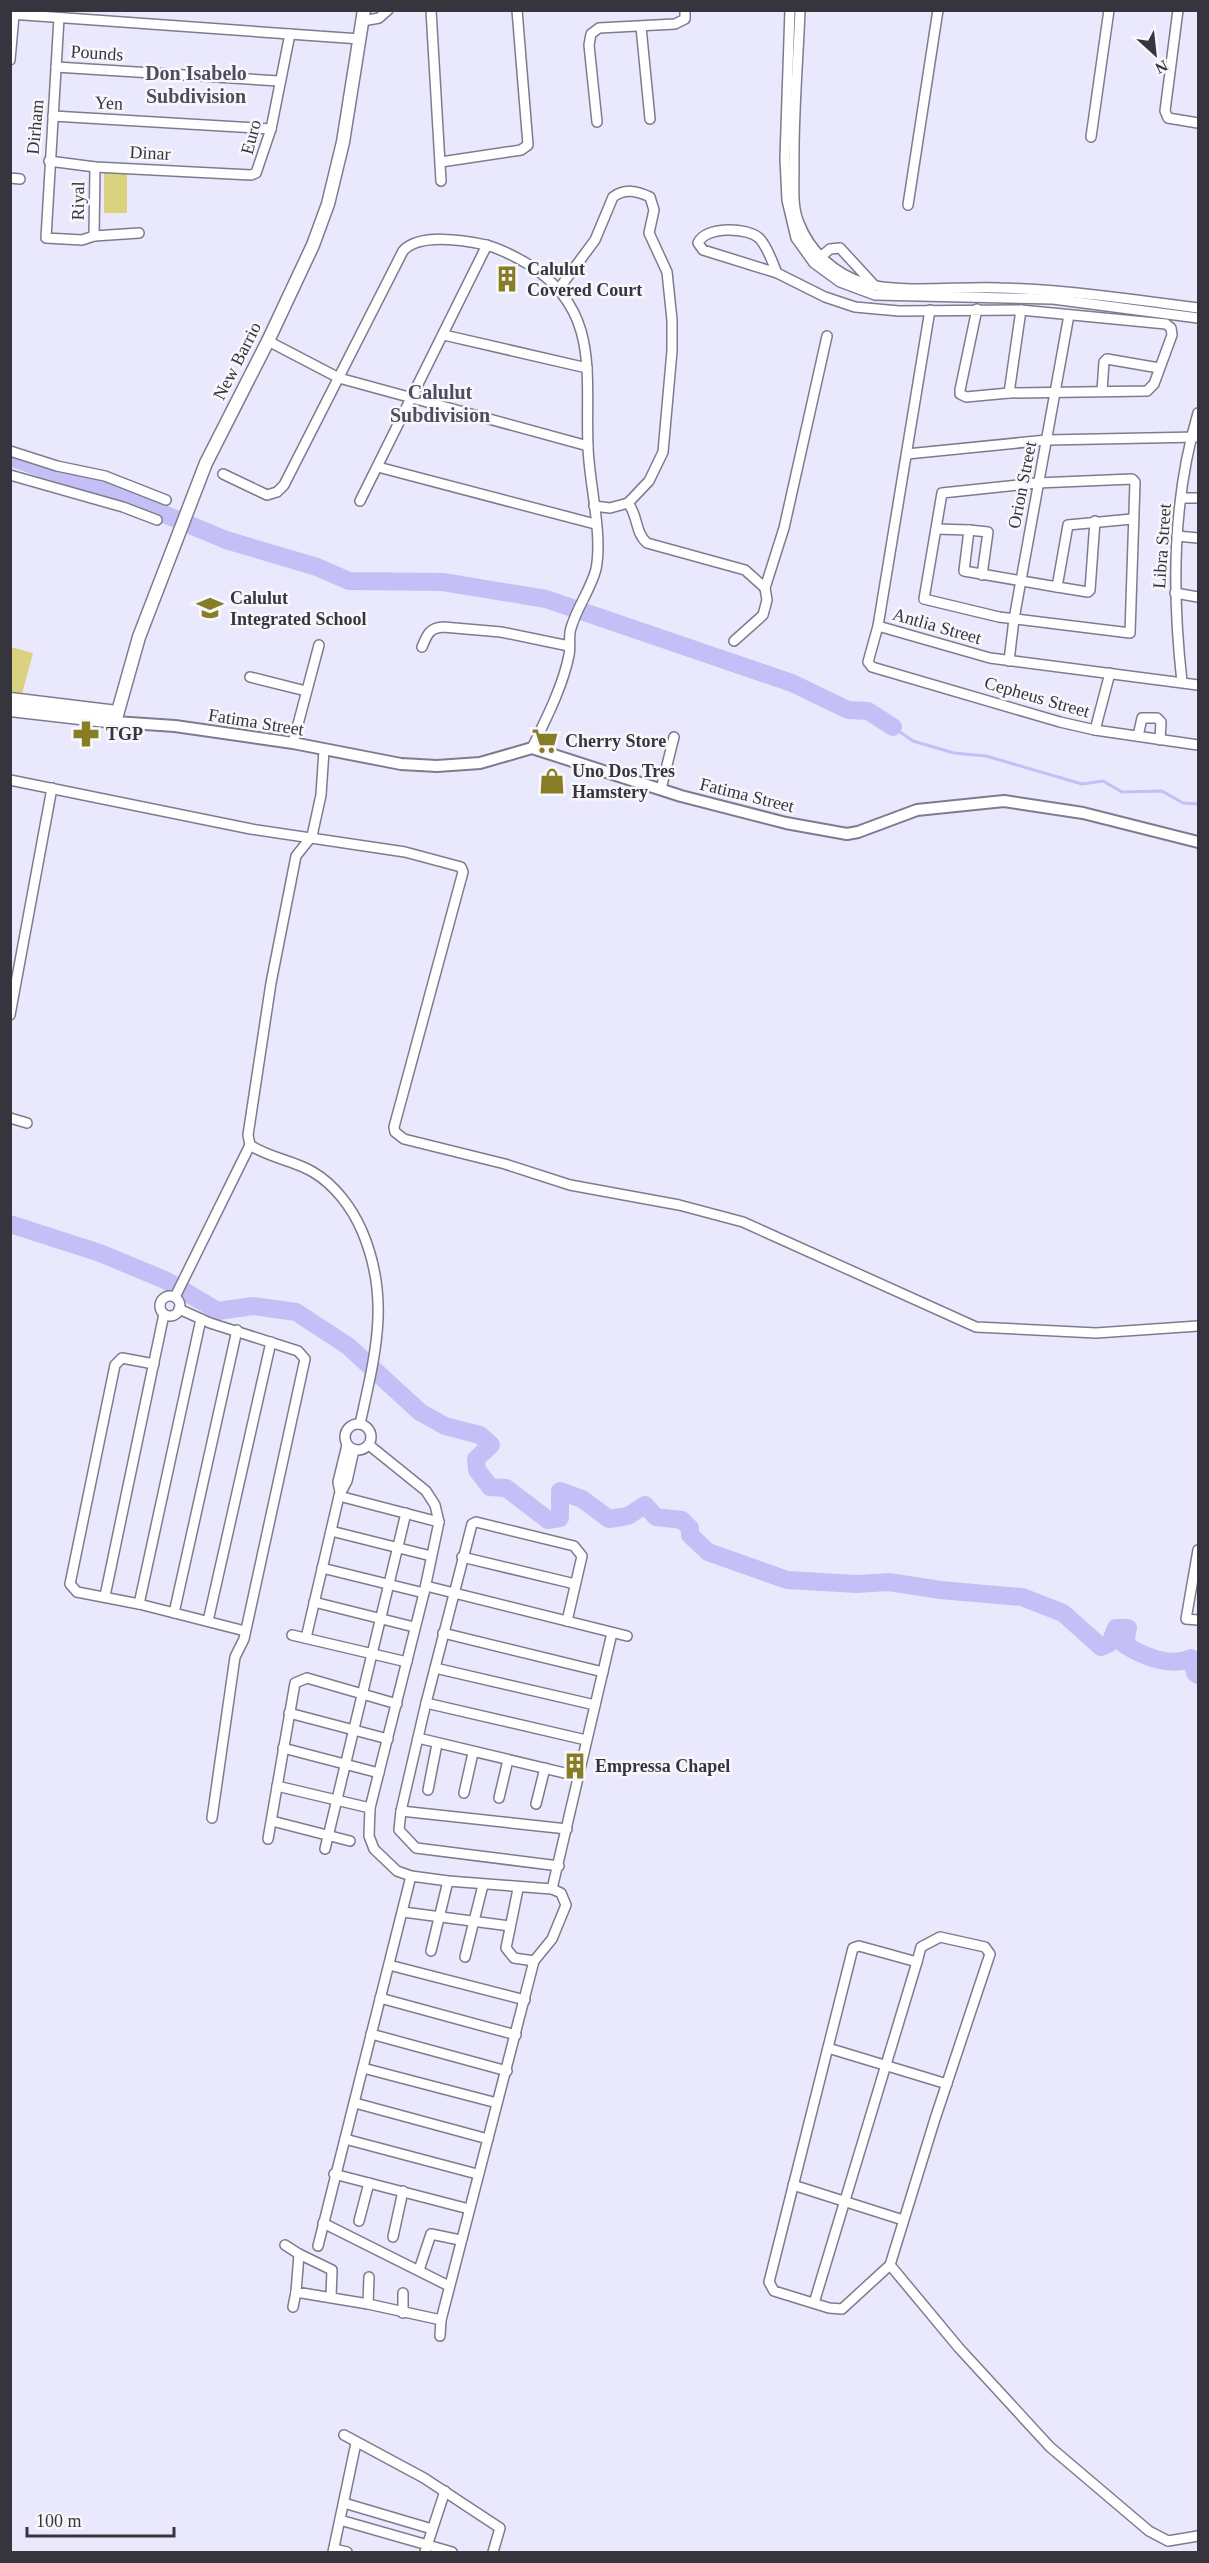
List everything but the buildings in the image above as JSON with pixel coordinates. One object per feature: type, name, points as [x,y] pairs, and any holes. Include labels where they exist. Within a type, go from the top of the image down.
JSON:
[{"type":"main road","name":"New Barrio","points":[[116,717],[139,637],[206,463],[268,341],[328,204],[343,142],[363,16]]},
{"type":"main road","points":[[10,699],[116,717]]},
{"type":"main road","points":[[10,710],[116,717]]},
{"type":"street","points":[[363,16],[379,18],[388,10]]},
{"type":"street","points":[[431,10],[441,181]]},
{"type":"street","points":[[441,162],[521,150],[528,145],[517,10]]},
{"type":"street","points":[[597,122],[589,38],[599,28],[640,27],[682,22],[685,10]]},
{"type":"street","points":[[790,10],[785,158],[790,200],[817,260],[875,291],[1021,288],[1198,318]]},
{"type":"street","points":[[790,200],[800,10]]},
{"type":"street","points":[[908,205],[939,10]]},
{"type":"street","points":[[1091,137],[1109,10]]},
{"type":"street","points":[[1178,10],[1165,111],[1168,118],[1173,121],[1198,123]]},
{"type":"street","points":[[10,60],[12,14],[84,15],[360,39]]},
{"type":"street","name":"Dirham","points":[[53,15],[56,67],[46,238],[82,240],[94,236]]},
{"type":"street","points":[[640,27],[650,119]]},
{"type":"street","name":"Euro","points":[[251,175],[259,169],[271,129],[290,34]]},
{"type":"street","name":"Pounds","points":[[56,67],[279,81]]},
{"type":"street","name":"Yen","points":[[53,116],[271,129]]},
{"type":"street","name":"Dinar","points":[[49,161],[95,167],[251,175]]},
{"type":"street","name":"Riyal","points":[[94,236],[95,167]]},
{"type":"street","points":[[558,290],[595,240],[613,197],[619,192],[635,191],[650,197],[654,210],[649,233],[667,272],[669,282],[672,351],[666,434],[661,461],[649,481],[628,503],[609,508],[594,506]]},
{"type":"street","points":[[777,273],[765,247],[753,235],[714,230],[705,233],[698,243],[703,250],[777,273],[825,297],[855,307],[930,310],[977,309],[1021,310],[1166,324],[1171,328],[1172,335],[1154,384],[1147,391],[1009,393],[966,397],[960,394],[977,309]]},
{"type":"street","points":[[94,236],[139,233]]},
{"type":"street","points":[[223,474],[267,495],[277,492],[284,485],[408,245],[443,240],[487,245],[520,260],[548,277],[576,313],[587,368],[590,389],[588,446],[594,506],[596,570],[575,617],[564,670],[532,748]]},
{"type":"street","points":[[360,501],[487,245]]},
{"type":"street","points":[[817,260],[833,248],[840,248],[875,291]]},
{"type":"street","points":[[1083,298],[1198,308]]},
{"type":"street","name":"Antlia Street","points":[[930,310],[878,626],[981,656],[1198,685]]},
{"type":"street","points":[[1009,393],[1021,310]]},
{"type":"street","name":"Orion Street","points":[[1009,661],[1014,620],[1069,315]]},
{"type":"street","points":[[444,335],[587,368]]},
{"type":"street","points":[[734,641],[763,615],[767,600],[765,588],[784,528],[827,336]]},
{"type":"street","points":[[268,341],[339,378],[588,446]]},
{"type":"street","points":[[1102,392],[1104,362],[1107,359],[1159,368]]},
{"type":"street","name":"Libra Street","points":[[1182,682],[1175,593],[1177,536],[1181,498],[1198,413]]},
{"type":"street","points":[[907,454],[1047,440],[1195,436]]},
{"type":"street","points":[[10,451],[57,466],[105,476],[166,500]]},
{"type":"street","points":[[378,467],[595,524]]},
{"type":"street","points":[[10,475],[123,507],[157,520]]},
{"type":"street","points":[[1132,479],[1135,482],[1132,519],[1130,633],[1014,620],[924,599],[942,493],[1038,483],[1132,479]]},
{"type":"street","points":[[1181,498],[1198,498]]},
{"type":"street","points":[[628,503],[636,517],[641,538],[647,543],[745,570],[765,588]]},
{"type":"street","points":[[1057,587],[1068,525],[1132,519]]},
{"type":"street","points":[[969,530],[963,569],[1021,583],[1088,592],[1095,521]]},
{"type":"street","points":[[936,529],[988,532],[982,575]]},
{"type":"street","points":[[1177,536],[1198,538]]},
{"type":"street","points":[[1175,593],[1198,597]]},
{"type":"street","name":"Cepheus Street","points":[[878,626],[869,665],[1095,730],[1160,740],[1198,742]]},
{"type":"street","points":[[422,647],[434,627],[501,633],[569,646]]},
{"type":"street","points":[[293,743],[319,645]]},
{"type":"street","points":[[1095,730],[1110,673]]},
{"type":"street","points":[[250,677],[306,691]]},
{"type":"street","name":"Fatima Street","points":[[116,717],[146,724],[293,743],[401,764],[437,766],[480,763],[532,748],[661,789],[786,823],[847,834],[917,810],[1004,801],[1083,813],[1198,842]]},
{"type":"street","points":[[1138,736],[1142,718],[1157,718],[1161,722],[1160,740]]},
{"type":"street","points":[[661,789],[674,736]]},
{"type":"street","points":[[176,1294],[162,1299],[160,1309],[164,1314],[175,1315],[179,1309],[176,1294],[183,1277],[250,1145],[248,1135],[272,983],[296,856],[312,836],[321,795],[324,750]]},
{"type":"street","points":[[10,780],[240,827],[312,836],[454,863],[463,872],[394,1127],[399,1137],[505,1164],[570,1185],[679,1205],[743,1222],[976,1327],[1096,1333],[1198,1326]]},
{"type":"street","points":[[10,1015],[52,788]]},
{"type":"street","points":[[10,1118],[27,1123]]},
{"type":"street","points":[[250,1145],[313,1172],[347,1203],[359,1223],[374,1258],[378,1281],[375,1357],[360,1424]]},
{"type":"street","points":[[179,1309],[201,1319],[298,1351],[304,1359],[245,1631],[236,1657],[212,1818]]},
{"type":"street","points":[[105,1596],[164,1314]]},
{"type":"street","points":[[139,1604],[201,1319]]},
{"type":"street","points":[[174,1613],[237,1330]]},
{"type":"street","points":[[208,1621],[271,1342]]},
{"type":"street","points":[[154,1364],[128,1358],[118,1360],[116,1365],[69,1578],[70,1584],[77,1592],[105,1596],[245,1631]]},
{"type":"street","points":[[306,1638],[340,1494],[338,1482],[351,1447],[346,1432],[352,1426],[360,1424],[371,1431],[369,1445],[363,1450],[351,1447]]},
{"type":"street","points":[[369,1445],[426,1491],[435,1504],[439,1522],[425,1589],[370,1808],[369,1836],[374,1849],[386,1863],[411,1876],[518,1889],[552,1889],[561,1893],[566,1905],[552,1939],[534,1961],[507,2071],[460,2240],[441,2320],[440,2336]]},
{"type":"street","points":[[340,1494],[439,1522]]},
{"type":"street","points":[[325,1849],[353,1729],[374,1655],[406,1513]]},
{"type":"street","points":[[559,1866],[416,1848],[399,1830],[401,1811],[426,1703],[469,1528],[476,1522],[574,1546],[582,1556],[567,1620]]},
{"type":"street","points":[[331,1531],[431,1556]]},
{"type":"street","points":[[1198,1550],[1186,1619],[1198,1620]]},
{"type":"street","points":[[462,1557],[575,1584]]},
{"type":"street","points":[[322,1568],[389,1584],[454,1592],[627,1636]]},
{"type":"street","points":[[314,1602],[414,1627]]},
{"type":"street","points":[[443,1633],[603,1672]]},
{"type":"street","points":[[552,1889],[612,1633]]},
{"type":"street","points":[[292,1635],[407,1662]]},
{"type":"street","points":[[435,1668],[595,1704]]},
{"type":"street","points":[[268,1839],[296,1683],[301,1678],[307,1678],[396,1704]]},
{"type":"street","points":[[426,1703],[586,1740]]},
{"type":"street","points":[[290,1713],[388,1739]]},
{"type":"street","points":[[418,1738],[473,1753],[577,1776]]},
{"type":"street","points":[[428,1790],[437,1744]]},
{"type":"street","points":[[283,1748],[380,1773]]},
{"type":"street","points":[[464,1793],[473,1753]]},
{"type":"street","points":[[499,1798],[508,1760]]},
{"type":"street","points":[[536,1804],[545,1768]]},
{"type":"street","points":[[278,1785],[370,1808]]},
{"type":"street","points":[[401,1811],[567,1829]]},
{"type":"street","points":[[272,1821],[350,1841]]},
{"type":"street","points":[[318,2246],[334,2174],[345,2139],[411,1876]]},
{"type":"street","points":[[431,1951],[447,1881]]},
{"type":"street","points":[[465,1957],[476,1921],[483,1885]]},
{"type":"street","points":[[518,1889],[506,1948],[514,1958],[534,1961]]},
{"type":"street","points":[[403,1912],[510,1926]]},
{"type":"street","points":[[814,2303],[887,2067],[917,1962],[921,1947],[940,1937],[990,1950],[890,2265],[842,2309],[814,2303],[774,2291],[769,2282],[853,1948],[859,1946],[917,1962]]},
{"type":"street","points":[[389,1965],[525,2000]]},
{"type":"street","points":[[380,1998],[516,2035]]},
{"type":"street","points":[[370,2034],[507,2071]]},
{"type":"street","points":[[828,2048],[947,2084]]},
{"type":"street","points":[[363,2068],[497,2103]]},
{"type":"street","points":[[354,2103],[488,2139]]},
{"type":"street","points":[[345,2139],[477,2174]]},
{"type":"street","points":[[334,2174],[469,2209]]},
{"type":"street","points":[[359,2221],[369,2183]]},
{"type":"street","points":[[793,2185],[903,2220]]},
{"type":"street","points":[[393,2237],[403,2191]]},
{"type":"street","points":[[323,2223],[449,2286]]},
{"type":"street","points":[[419,2270],[431,2234],[460,2240]]},
{"type":"street","points":[[285,2245],[332,2270],[331,2297]]},
{"type":"street","points":[[293,2307],[299,2254]]},
{"type":"street","points":[[890,2265],[958,2348],[1050,2447],[1149,2531],[1168,2541],[1198,2536]]},
{"type":"street","points":[[368,2304],[369,2277]]},
{"type":"street","points":[[296,2292],[368,2304],[441,2320]]},
{"type":"street","points":[[403,2293],[403,2313]]},
{"type":"street","points":[[344,2435],[445,2491],[510,2533]]},
{"type":"street","points":[[347,2553],[334,2551],[356,2443]]},
{"type":"street","points":[[426,2549],[445,2491]]},
{"type":"street","points":[[344,2503],[432,2529]]},
{"type":"street","points":[[340,2520],[426,2549],[452,2553]]},
{"type":"street","points":[[493,2553],[500,2528]]},
{"type":"shaded area","points":[[104,173],[127,173],[127,213],[104,213]]},
{"type":"shaded area","points":[[10,647],[33,653],[22,694],[11,691]]},
{"type":"waterway","points":[[10,457],[128,499],[226,540],[317,567],[349,581],[443,582],[546,599],[792,683],[848,710],[868,711],[893,727]]},
{"type":"waterway","points":[[893,727],[913,741],[954,753],[986,756],[1082,784],[1103,781],[1122,792],[1162,791],[1183,803],[1198,804]]},
{"type":"waterway","points":[[10,1224],[100,1253],[165,1280],[218,1311],[253,1306],[296,1312],[348,1346],[420,1412],[445,1426],[480,1435],[491,1445],[476,1459],[477,1470],[490,1487],[506,1488],[548,1520],[560,1518],[560,1491],[582,1499],[609,1519],[628,1516],[645,1505],[656,1517],[682,1520],[690,1528],[690,1535],[708,1552],[787,1580],[857,1584],[889,1582],[940,1590],[1022,1597],[1063,1613],[1101,1647],[1110,1643],[1116,1628],[1128,1628],[1125,1645],[1149,1657],[1166,1661],[1175,1662],[1191,1658],[1195,1673],[1198,1675]]},
{"type":"place","name":"Calulut Covered Court","points":[[507,279]]},
{"type":"place","name":"Calulut Integrated School","points":[[210,608]]},
{"type":"place","name":"TGP","points":[[86,734]]},
{"type":"place","name":"Cherry Store","points":[[545,741]]},
{"type":"place","name":"Uno Dos Tres Hamstery","points":[[552,781]]},
{"type":"place","name":"Empressa Chapel","points":[[575,1766]]},
{"type":"district","name":"Don Isabelo Subdivision","points":[[196,84]]},
{"type":"district","name":"Calulut Subdivision","points":[[440,404]]}]
